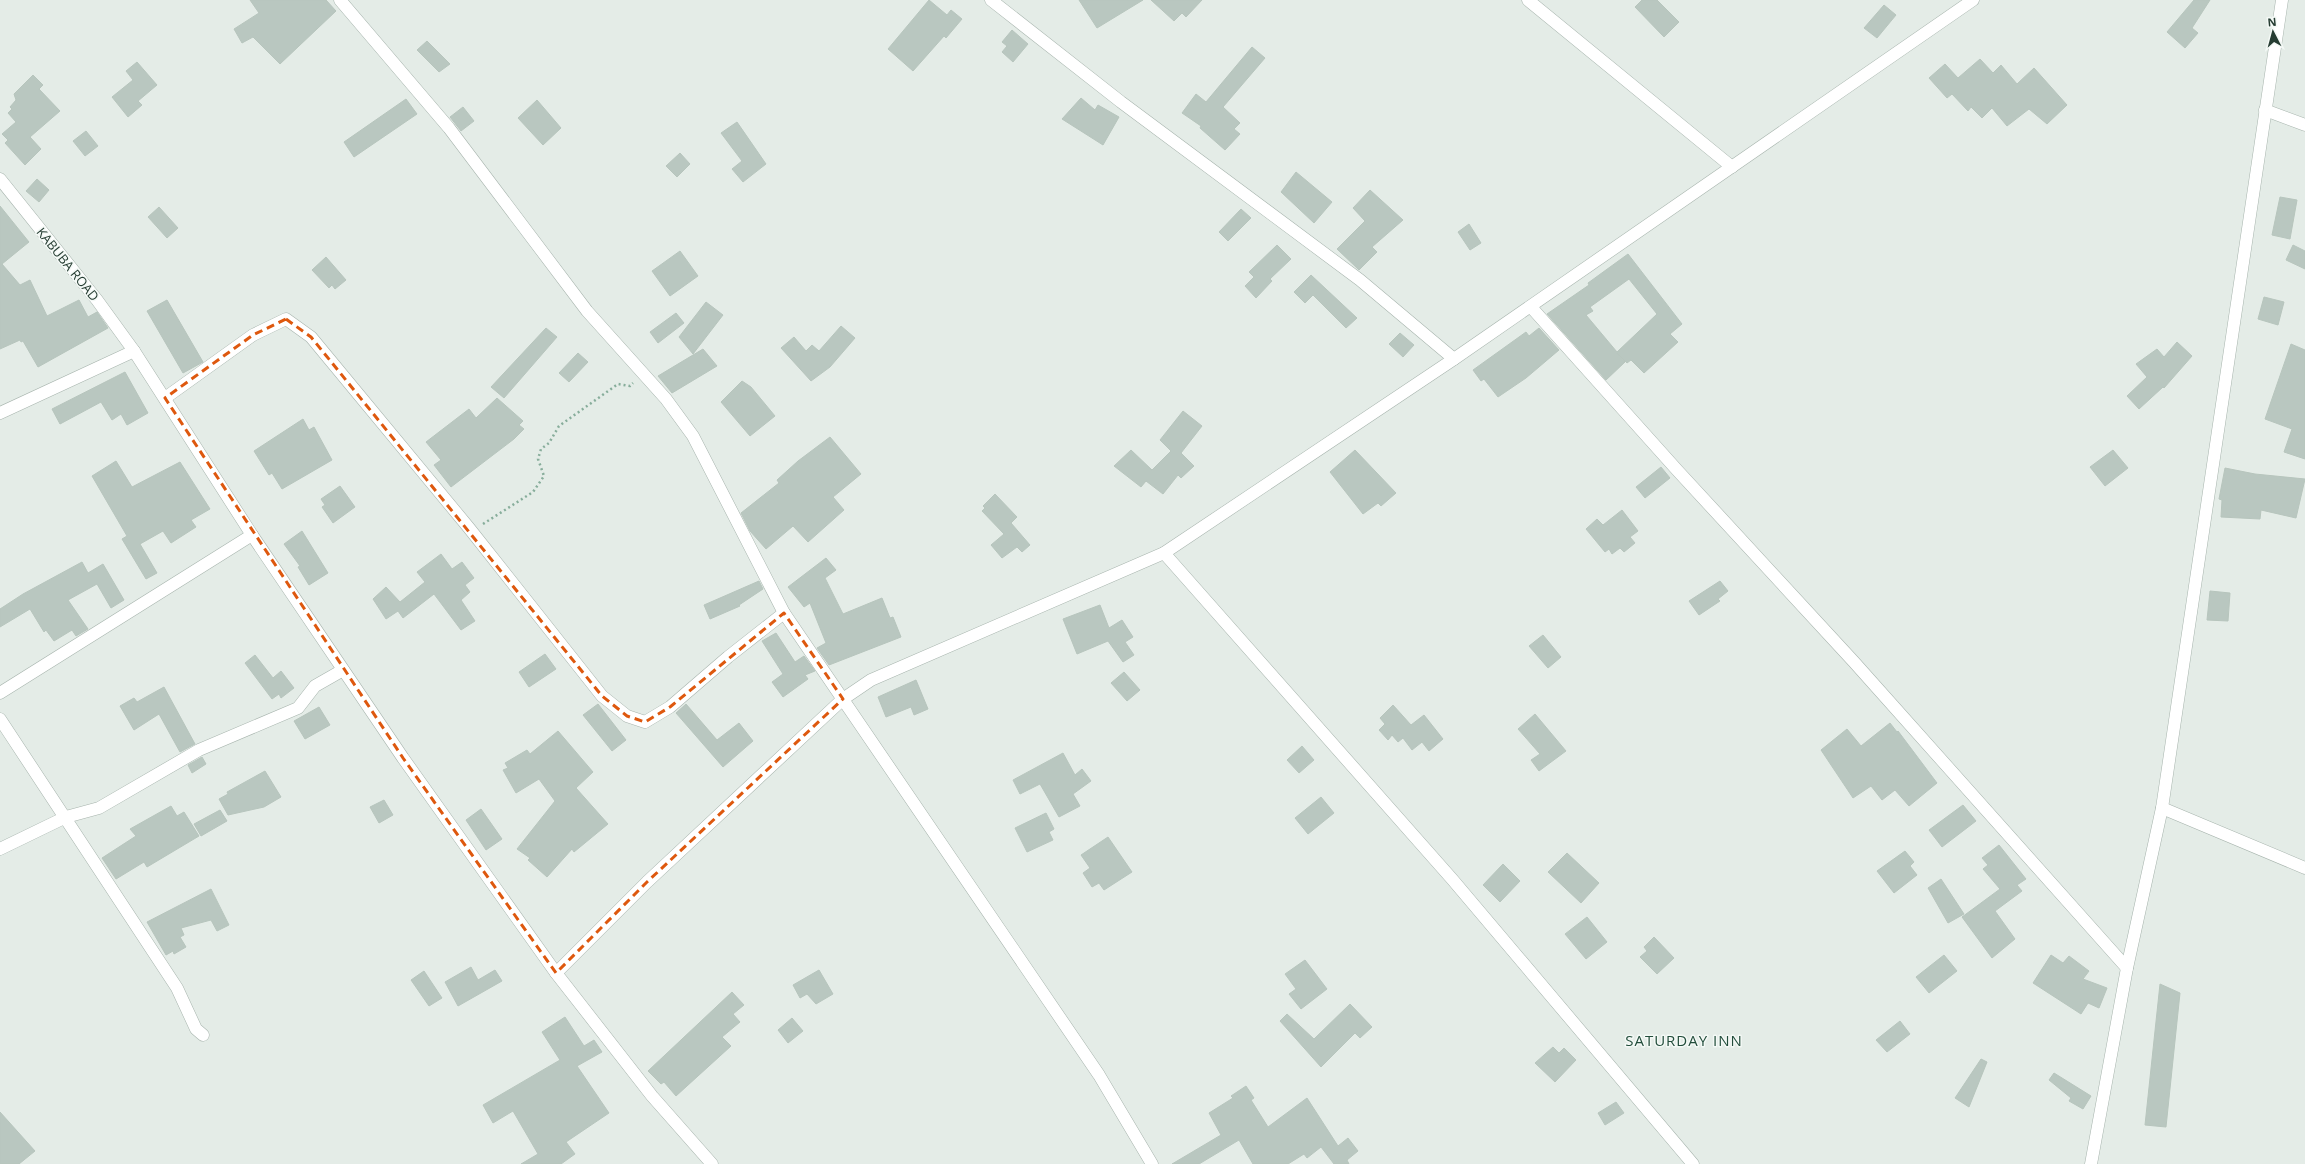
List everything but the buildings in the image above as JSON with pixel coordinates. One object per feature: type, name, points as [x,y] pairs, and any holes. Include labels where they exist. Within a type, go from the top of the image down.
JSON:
[{"type":"street","points":[[340,0],[449,128],[587,311],[666,399],[693,436],[784,613],[1099,1075],[1152,1164]]},
{"type":"street","points":[[991,0],[1121,102],[1360,280],[1454,359]]},
{"type":"street","points":[[1528,0],[1732,167]]},
{"type":"street","points":[[556,973],[647,882],[843,699],[871,680],[1164,553],[1531,307],[1973,0]]},
{"type":"street","points":[[2095,1162],[2127,968],[2162,808],[2282,0]]},
{"type":"street","points":[[2265,110],[2305,125]]},
{"type":"street","name":"KABUBA ROAD","points":[[0,179],[97,300],[134,351],[252,536],[403,758],[556,973],[652,1096],[712,1164]]},
{"type":"street","points":[[1531,307],[1677,470],[1854,662],[2127,968]]},
{"type":"street","points":[[165,398],[253,335],[286,319],[311,337],[469,528],[602,696],[627,716],[645,722],[670,707],[728,657],[784,613]]},
{"type":"street","points":[[0,413],[134,351]]},
{"type":"street","points":[[0,693],[252,536]]},
{"type":"street","points":[[1164,553],[1452,879],[1693,1164]]},
{"type":"street","points":[[0,849],[66,817],[99,808],[199,750],[298,708],[315,686],[343,670]]},
{"type":"street","points":[[0,719],[66,817],[177,988],[196,1029],[203,1035]]},
{"type":"street","points":[[2162,808],[2305,868]]},
{"type":"path","points":[[469,528],[489,522],[533,492],[544,476],[538,460],[541,449],[549,443],[559,426],[618,384],[630,386],[644,375]]},
{"type":"highlighted area","points":[[286,319],[311,337],[602,696],[627,716],[645,722],[670,707],[784,613],[843,699],[647,882],[556,973],[403,758],[165,398],[253,335]]},
{"type":"district","name":"SATURDAY INN","points":[[1684,1041]]}]
